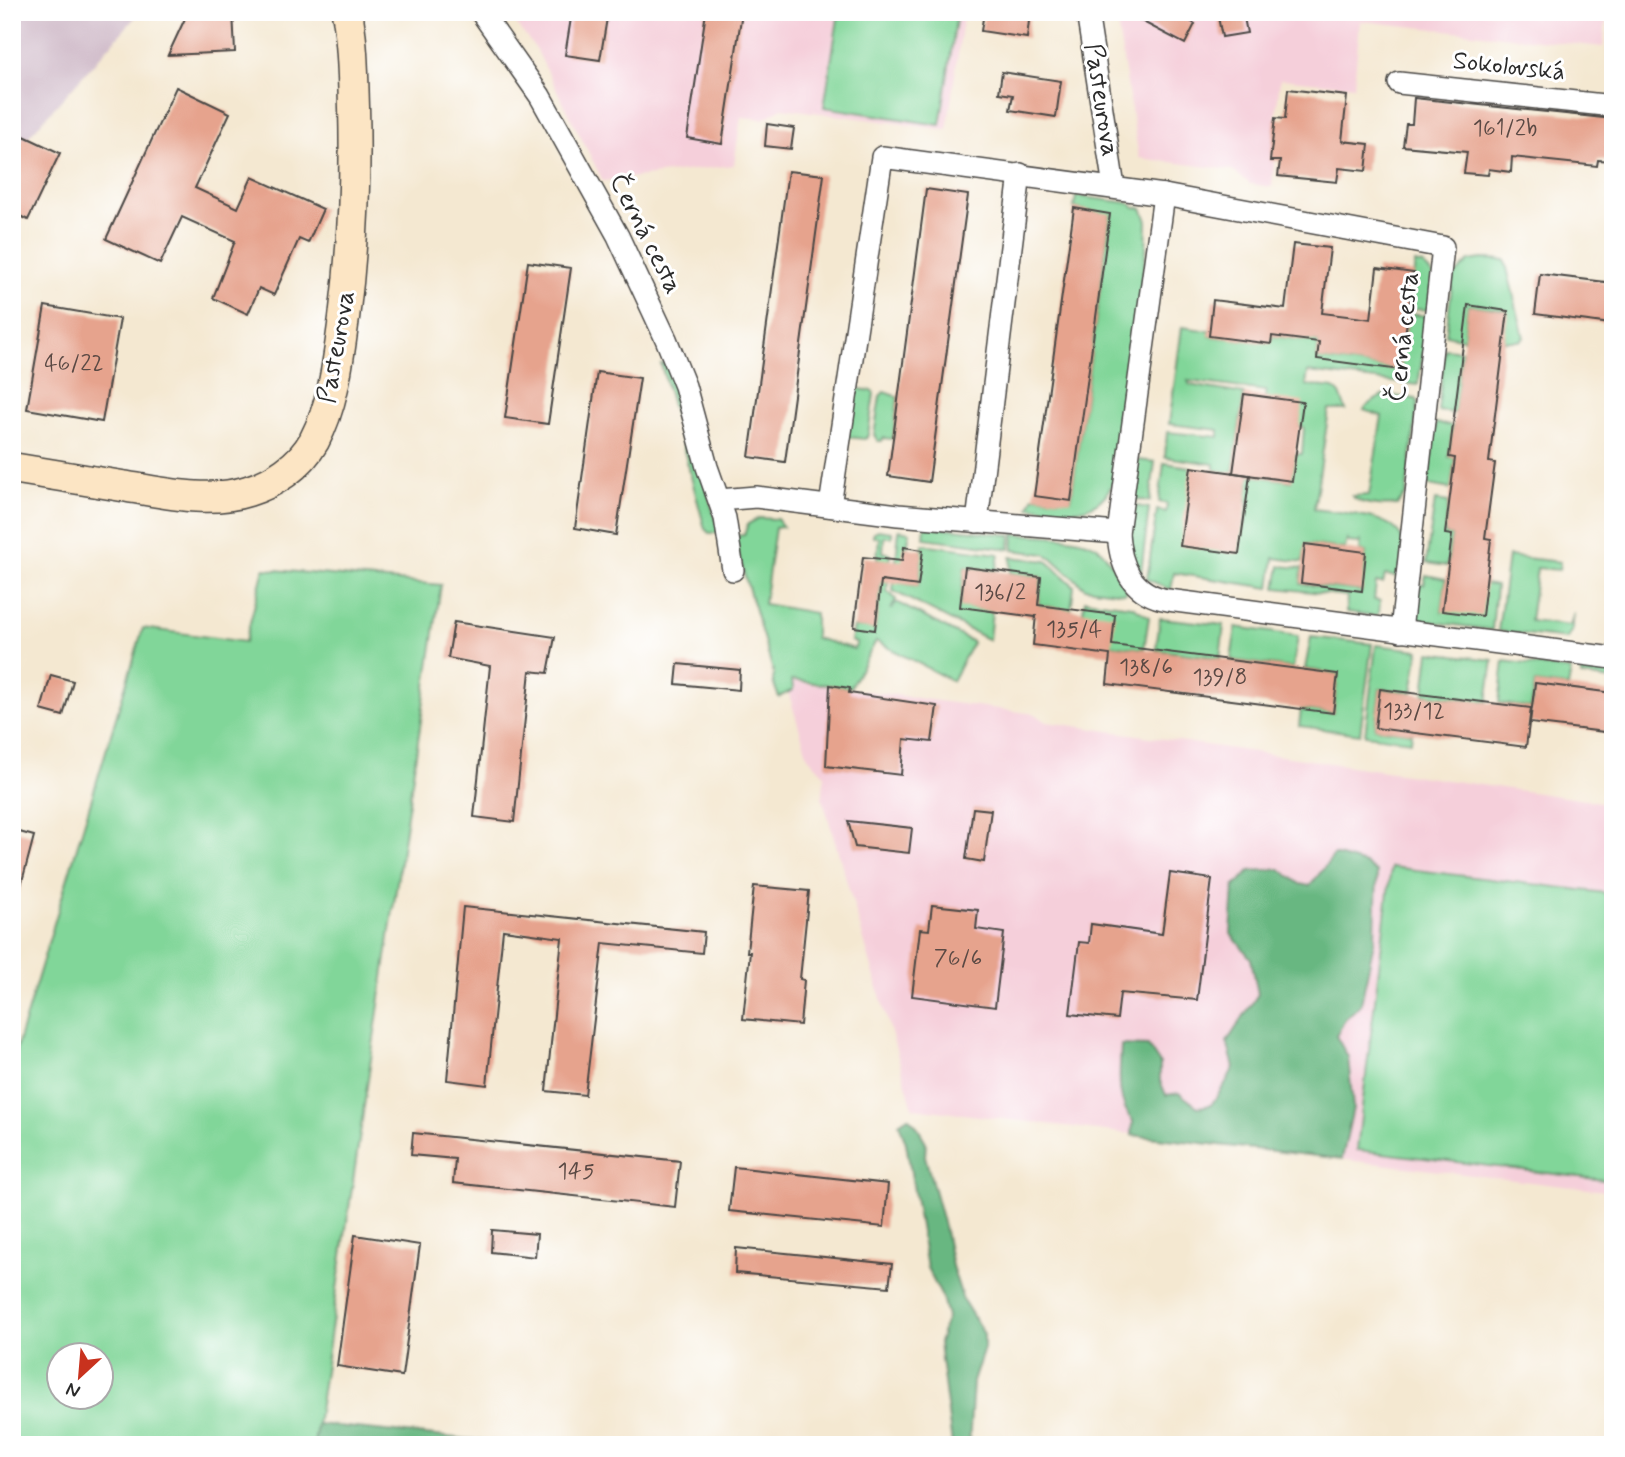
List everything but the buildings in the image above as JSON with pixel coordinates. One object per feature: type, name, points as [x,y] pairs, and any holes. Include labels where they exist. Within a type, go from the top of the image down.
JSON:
[{"type":"main road","name":"Pasteurova","points":[[12,468],[183,495],[215,496],[246,492],[272,482],[293,467],[312,444],[333,393],[353,230],[355,124],[347,12]]},
{"type":"street","name":"Černá cesta","points":[[481,12],[540,96],[618,236],[675,359],[725,518],[733,570]]},
{"type":"street","name":"Pasteurova","points":[[1087,12],[1114,187]]},
{"type":"street","name":"Sokolovská","points":[[1399,83],[1613,106]]},
{"type":"street","name":"Černá cesta","points":[[830,506],[881,157],[1164,195],[1443,247],[1401,631]]},
{"type":"street","points":[[977,522],[1020,174]]},
{"type":"street","points":[[1164,195],[1118,533],[1119,551],[1132,579],[1144,592],[1156,598],[1613,658]]},
{"type":"street","points":[[719,500],[756,497],[874,513],[1118,533]]},
{"type":"shaded area","points":[[12,12],[140,12],[12,155]]},
{"type":"shaded area","points":[[506,12],[964,12],[947,130],[782,108],[763,119],[741,117],[734,165],[603,181],[536,49]]},
{"type":"shaded area","points":[[1112,12],[1607,12],[1603,47],[1360,21],[1354,86],[1280,79],[1271,160],[1274,161],[1272,187],[1250,184],[1232,170],[1139,158],[1116,16]]},
{"type":"shaded area","points":[[790,681],[1035,714],[1047,722],[1613,804],[1613,1192],[913,1108],[822,797],[825,775],[808,757],[787,688]]},
{"type":"green space","points":[[839,12],[957,13],[940,125],[824,107]]},
{"type":"green space","points":[[1076,196],[1129,203],[1142,208],[1147,221],[1146,251],[1114,481],[1106,494],[1089,507],[1067,510],[1029,507],[1034,496],[1071,500],[1110,215],[1074,208]]},
{"type":"green space","points":[[1505,260],[1524,338],[1519,341],[1504,341],[1507,310],[1468,305],[1464,339],[1446,335],[1453,277],[1469,261]]},
{"type":"green space","points":[[1415,263],[1423,265],[1433,275],[1430,310],[1409,309]]},
{"type":"green space","points":[[1408,314],[1429,316],[1418,385],[1308,372],[1306,385],[1334,388],[1340,394],[1346,410],[1329,410],[1314,509],[1379,520],[1399,533],[1403,543],[1399,577],[1385,575],[1383,583],[1376,583],[1374,600],[1380,601],[1376,616],[1346,612],[1347,596],[1276,588],[1280,566],[1302,568],[1301,584],[1361,591],[1366,552],[1360,551],[1361,540],[1360,543],[1348,542],[1347,538],[1345,549],[1306,544],[1303,562],[1274,558],[1270,588],[1174,573],[1171,590],[1147,579],[1157,510],[1166,512],[1167,504],[1159,502],[1164,463],[1191,467],[1245,526],[1250,475],[1291,481],[1295,454],[1302,454],[1304,427],[1299,426],[1265,397],[1266,391],[1188,381],[1190,385],[1244,394],[1233,473],[1214,470],[1214,464],[1165,457],[1167,432],[1219,437],[1219,430],[1169,424],[1182,327],[1210,331],[1210,336],[1270,343],[1272,336],[1319,342],[1317,359],[1400,370]]},
{"type":"green space","points":[[1445,349],[1462,351],[1455,413],[1438,411]]},
{"type":"green space","points":[[672,363],[719,533],[709,533],[705,529],[661,364]]},
{"type":"green space","points":[[853,388],[872,391],[874,394],[868,435],[865,439],[847,437]]},
{"type":"green space","points":[[884,392],[898,397],[893,439],[883,438],[878,441],[874,435],[880,396]]},
{"type":"green space","points":[[1384,395],[1416,399],[1418,402],[1406,495],[1397,505],[1367,504],[1352,496],[1369,495],[1382,416],[1364,410]]},
{"type":"green space","points":[[1436,423],[1453,426],[1449,457],[1455,458],[1451,489],[1428,485]]},
{"type":"green space","points":[[1138,460],[1155,462],[1150,501],[1132,499]]},
{"type":"green space","points":[[1435,500],[1449,502],[1445,534],[1452,535],[1447,566],[1426,563]]},
{"type":"green space","points":[[1131,505],[1149,508],[1141,573],[1130,549]]},
{"type":"green space","points":[[759,518],[777,519],[783,527],[775,528],[764,604],[815,613],[815,638],[854,649],[857,643],[851,641],[854,627],[875,629],[884,560],[877,559],[879,537],[873,536],[873,533],[878,530],[892,532],[892,537],[884,537],[883,552],[890,554],[887,591],[896,599],[891,610],[896,602],[973,642],[952,681],[876,641],[850,688],[792,680],[793,690],[779,697],[735,536],[744,535],[748,524]]},
{"type":"green space","points":[[925,526],[1011,535],[1010,549],[924,538]]},
{"type":"green space","points":[[899,530],[910,532],[900,583],[918,586],[923,544],[999,554],[996,571],[965,567],[960,606],[992,611],[989,640],[893,591]]},
{"type":"green space","points":[[1014,534],[1068,538],[1096,546],[1110,561],[1127,591],[1125,593],[1085,588],[1045,554],[1013,550]]},
{"type":"green space","points":[[1508,556],[1560,562],[1559,570],[1537,568],[1530,621],[1570,626],[1574,613],[1572,630],[1567,639],[1498,631]]},
{"type":"green space","points":[[1011,557],[1047,561],[1074,586],[1071,610],[1038,605],[1041,577],[1010,573]]},
{"type":"green space","points":[[264,569],[441,585],[314,1445],[18,1445],[12,1431],[12,1063],[143,628],[245,642]]},
{"type":"green space","points":[[1426,575],[1446,579],[1442,611],[1486,584],[1496,586],[1492,630],[1419,620],[1411,611],[1413,584],[1424,585]]},
{"type":"green space","points":[[1085,600],[1132,606],[1149,617],[1144,649],[1112,645],[1083,611]]},
{"type":"green space","points":[[1160,618],[1224,625],[1220,658],[1156,650]]},
{"type":"green space","points":[[1236,627],[1298,636],[1293,668],[1231,660]]},
{"type":"green space","points":[[1311,637],[1372,644],[1360,734],[1299,726],[1301,709],[1333,713],[1338,674],[1305,669]]},
{"type":"green space","points":[[1376,645],[1419,650],[1412,692],[1380,689],[1375,728],[1412,733],[1411,741],[1365,735]]},
{"type":"green space","points":[[1429,652],[1493,660],[1487,702],[1424,694]]},
{"type":"green space","points":[[1504,661],[1571,670],[1568,687],[1535,683],[1531,708],[1499,703]]},
{"type":"green space","points":[[1583,664],[1613,667],[1613,680],[1581,676]]},
{"type":"green space","points":[[1334,855],[1365,864],[1377,873],[1375,937],[1361,1004],[1345,1019],[1336,1036],[1348,1057],[1353,1108],[1342,1159],[1132,1135],[1133,1121],[1123,1104],[1121,1094],[1121,1045],[1148,1046],[1160,1064],[1160,1081],[1166,1095],[1179,1093],[1198,1107],[1211,1105],[1234,1067],[1227,1042],[1258,994],[1251,959],[1231,934],[1234,887],[1250,871],[1280,869],[1300,884],[1310,886]]},
{"type":"green space","points":[[1391,867],[1613,894],[1613,1181],[1357,1150]]},
{"type":"green space","points":[[908,1117],[926,1142],[925,1156],[952,1266],[963,1300],[984,1334],[984,1348],[973,1382],[969,1445],[952,1445],[939,1343],[947,1317],[942,1297],[927,1268],[906,1143],[899,1123]]},
{"type":"green space","points":[[317,1424],[525,1445],[314,1445]]},
{"type":"railway","points":[[12,17],[16,12]]}]
